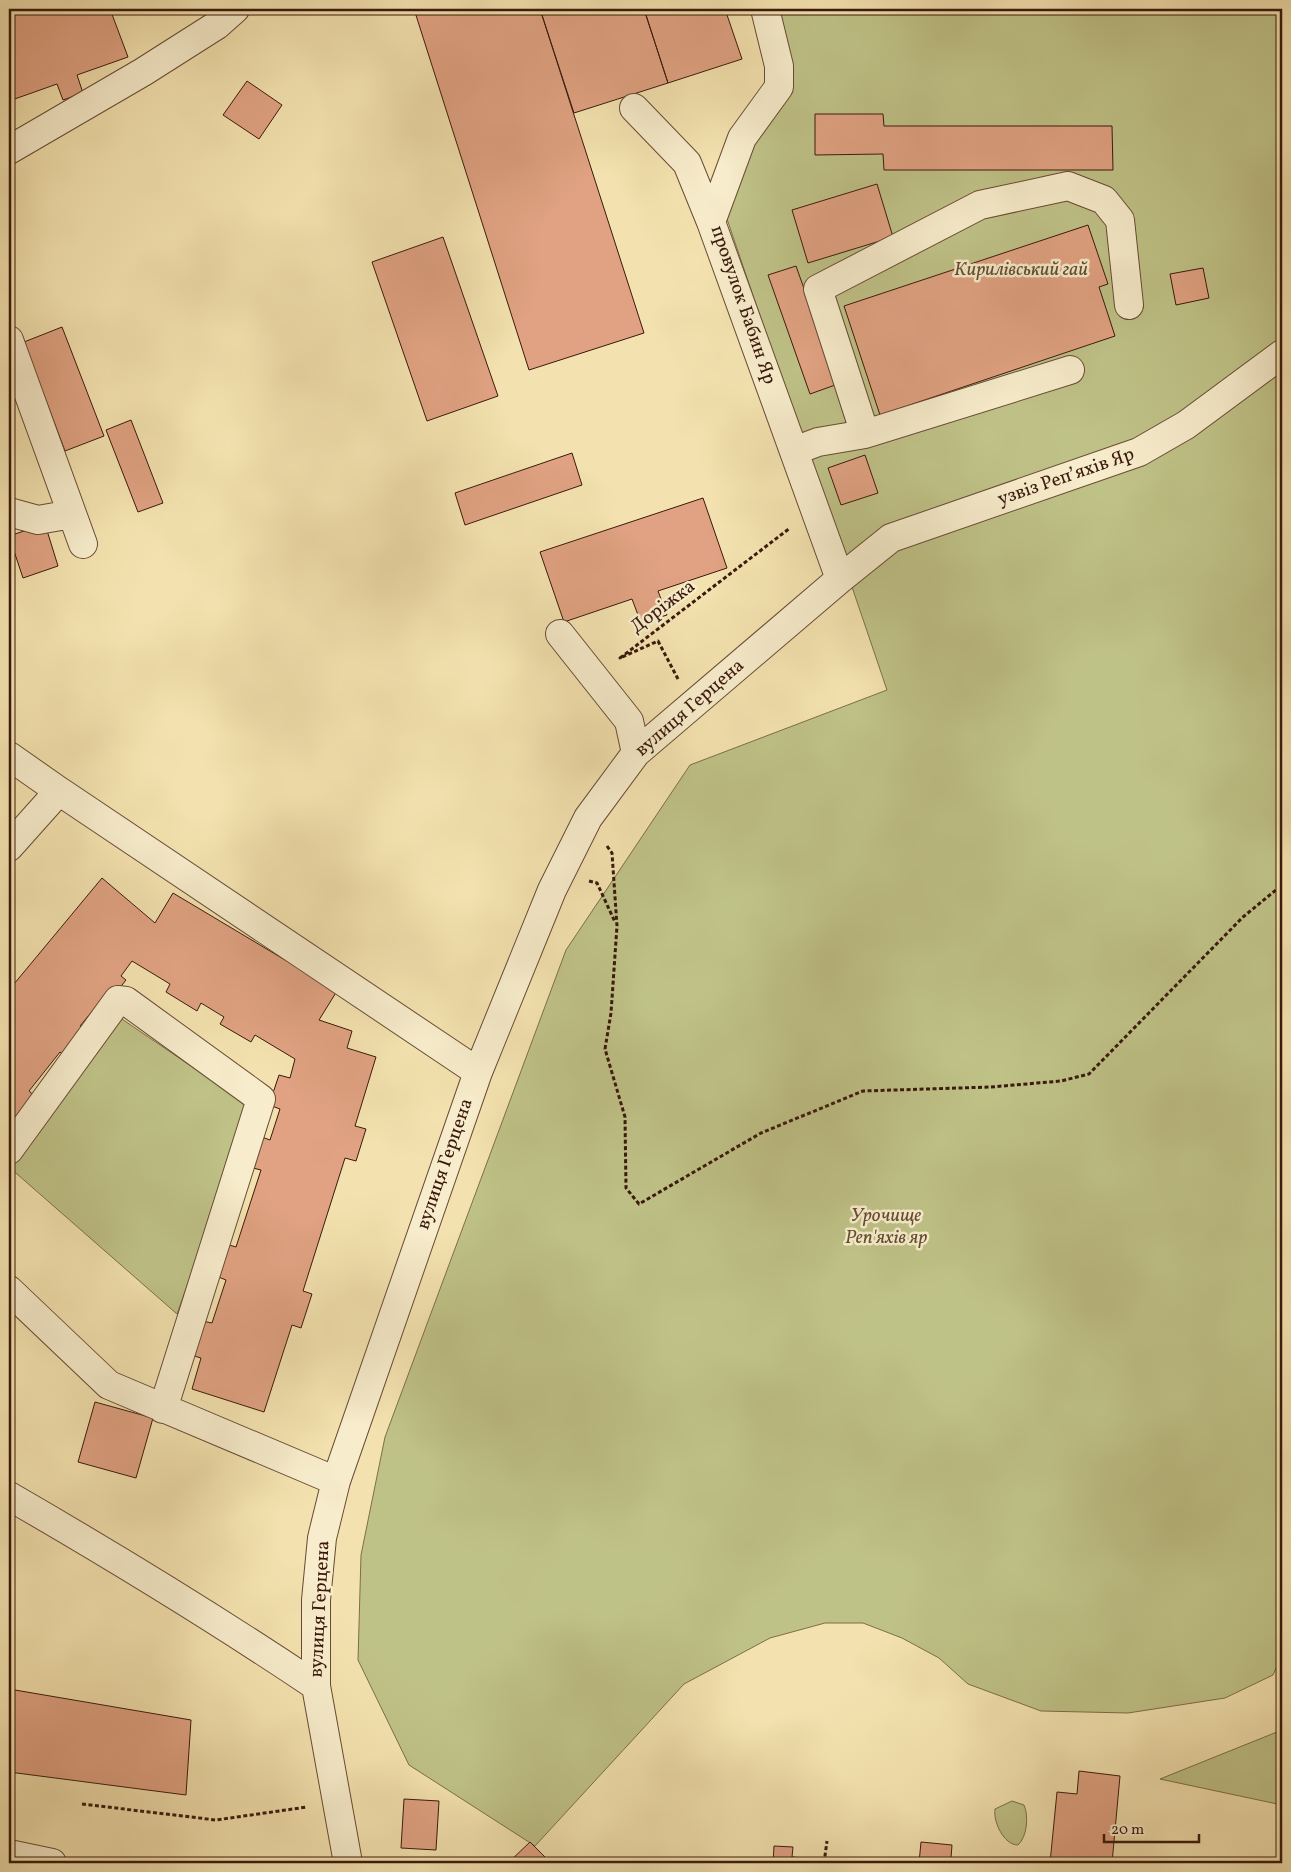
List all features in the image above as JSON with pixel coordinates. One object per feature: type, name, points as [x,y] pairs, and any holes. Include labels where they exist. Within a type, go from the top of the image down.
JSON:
[{"type":"street","points":[[9,150],[143,72],[217,25],[234,9]]},
{"type":"street","name":"провулок Бабин Яр","points":[[765,9],[779,66],[779,87],[742,138],[711,222],[840,579]]},
{"type":"street","points":[[634,108],[687,163],[711,222]]},
{"type":"street","points":[[865,434],[818,289],[980,205],[1068,186],[1104,200],[1120,220],[1129,305]]},
{"type":"street","points":[[9,340],[84,544]]},
{"type":"street","name":"узвіз Репʼяхів Яр","points":[[840,579],[891,538],[1139,452],[1186,424],[1282,354]]},
{"type":"street","points":[[794,451],[818,442],[865,434],[1070,370]]},
{"type":"street","points":[[9,512],[38,520],[72,514]]},
{"type":"street","name":"вулиця Герцена","points":[[348,1863],[316,1686],[316,1600],[322,1538],[336,1481],[478,1072],[559,876],[588,818],[636,753],[840,579]]},
{"type":"street","points":[[560,634],[629,720],[636,753]]},
{"type":"street","points":[[9,756],[478,1072]]},
{"type":"street","points":[[9,847],[59,791]]},
{"type":"street","points":[[9,1150],[118,1000],[126,1002],[261,1099],[163,1409]]},
{"type":"street","points":[[9,1290],[109,1385],[336,1481]]},
{"type":"street","points":[[9,1496],[120,1561],[248,1640],[316,1686]]},
{"type":"street","points":[[9,1854],[52,1863]]},
{"type":"path","name":"Доріжка","points":[[692,706],[658,641],[620,658],[815,509]]},
{"type":"path","points":[[588,818],[612,853],[617,926],[611,1012],[606,1049],[625,1117],[626,1188],[639,1204],[761,1133],[863,1090],[991,1088],[1061,1081],[1089,1074],[1243,916],[1282,885]]},
{"type":"path","points":[[559,876],[597,883],[617,926]]},
{"type":"path","points":[[82,1804],[216,1820],[337,1803]]},
{"type":"path","points":[[824,1863],[827,1842]]},
{"type":"green space","name":"Урочище Реп'яхів яр","points":[[773,9],[1282,9],[1282,1655],[1273,1675],[1225,1698],[1128,1713],[1041,1711],[968,1684],[939,1658],[902,1638],[863,1623],[825,1623],[770,1638],[684,1684],[535,1846],[409,1765],[358,1660],[361,1555],[385,1437],[566,950],[690,765],[887,690],[726,216],[748,140],[789,83]]},
{"type":"green space","points":[[116,1015],[251,1107],[177,1314],[9,1167]]},
{"type":"green space","points":[[1282,1730],[1282,1805],[1160,1779]]},
{"type":"green space","points":[[1012,1801],[1024,1805],[1026,1810],[1025,1832],[1018,1845],[1013,1844],[1004,1837],[998,1826],[995,1814],[995,1809]]},
{"type":"building","points":[[9,9],[110,9],[128,57],[77,75],[83,93],[63,100],[57,84],[9,101]]},
{"type":"building","points":[[414,9],[540,9],[644,333],[529,370]]},
{"type":"building","points":[[540,9],[644,9],[668,83],[574,113]]},
{"type":"building","points":[[644,9],[725,9],[742,59],[668,83]]},
{"type":"building","points":[[247,81],[282,105],[259,139],[223,115]]},
{"type":"building","points":[[815,114],[883,114],[884,126],[1112,126],[1113,170],[884,170],[883,154],[815,155]]},
{"type":"building","points":[[877,184],[893,237],[808,263],[792,210]]},
{"type":"building","points":[[1088,225],[1108,284],[1099,287],[1115,336],[880,415],[844,306]]},
{"type":"building","points":[[443,237],[498,396],[427,421],[372,262]]},
{"type":"building","points":[[796,266],[838,384],[810,394],[768,275]]},
{"type":"building","points":[[1203,268],[1209,298],[1176,305],[1170,274]]},
{"type":"building","points":[[62,327],[104,436],[65,451],[24,342]]},
{"type":"building","points":[[131,420],[163,503],[138,512],[106,430]]},
{"type":"building","points":[[572,453],[582,485],[465,525],[455,493]]},
{"type":"building","points":[[865,455],[878,493],[841,505],[828,468]]},
{"type":"building","points":[[703,498],[727,568],[658,591],[667,615],[641,623],[632,599],[564,622],[540,552]]},
{"type":"building","points":[[45,524],[58,566],[23,578],[9,536]]},
{"type":"building","points":[[102,878],[155,923],[173,893],[337,991],[319,1020],[352,1031],[347,1048],[376,1057],[355,1126],[366,1129],[356,1161],[345,1158],[303,1291],[312,1294],[301,1328],[292,1325],[264,1412],[192,1389],[201,1358],[191,1355],[202,1321],[212,1323],[226,1280],[216,1276],[226,1244],[236,1247],[261,1170],[249,1167],[259,1136],[270,1140],[280,1109],[269,1105],[279,1075],[290,1078],[295,1059],[255,1035],[251,1042],[220,1024],[224,1017],[201,1003],[197,1011],[166,992],[170,984],[132,961],[121,976],[126,980],[104,1008],[99,1003],[80,1026],[87,1031],[66,1057],[60,1052],[29,1091],[36,1097],[9,1129],[9,990]]},
{"type":"building","points":[[95,1402],[153,1418],[136,1478],[78,1462]]},
{"type":"building","points":[[9,1689],[191,1720],[186,1795],[9,1772]]},
{"type":"building","points":[[1079,1771],[1120,1776],[1112,1863],[1050,1863],[1057,1792],[1077,1794]]},
{"type":"building","points":[[404,1799],[439,1801],[436,1850],[401,1848]]},
{"type":"building","points":[[530,1842],[551,1863],[508,1863]]},
{"type":"building","points":[[921,1842],[952,1845],[951,1858],[993,1861],[993,1863],[919,1863]]},
{"type":"building","points":[[774,1846],[793,1847],[792,1857],[861,1863],[773,1863]]},
{"type":"park label","name":"Кирилівський гай","points":[[1021,270]]}]
